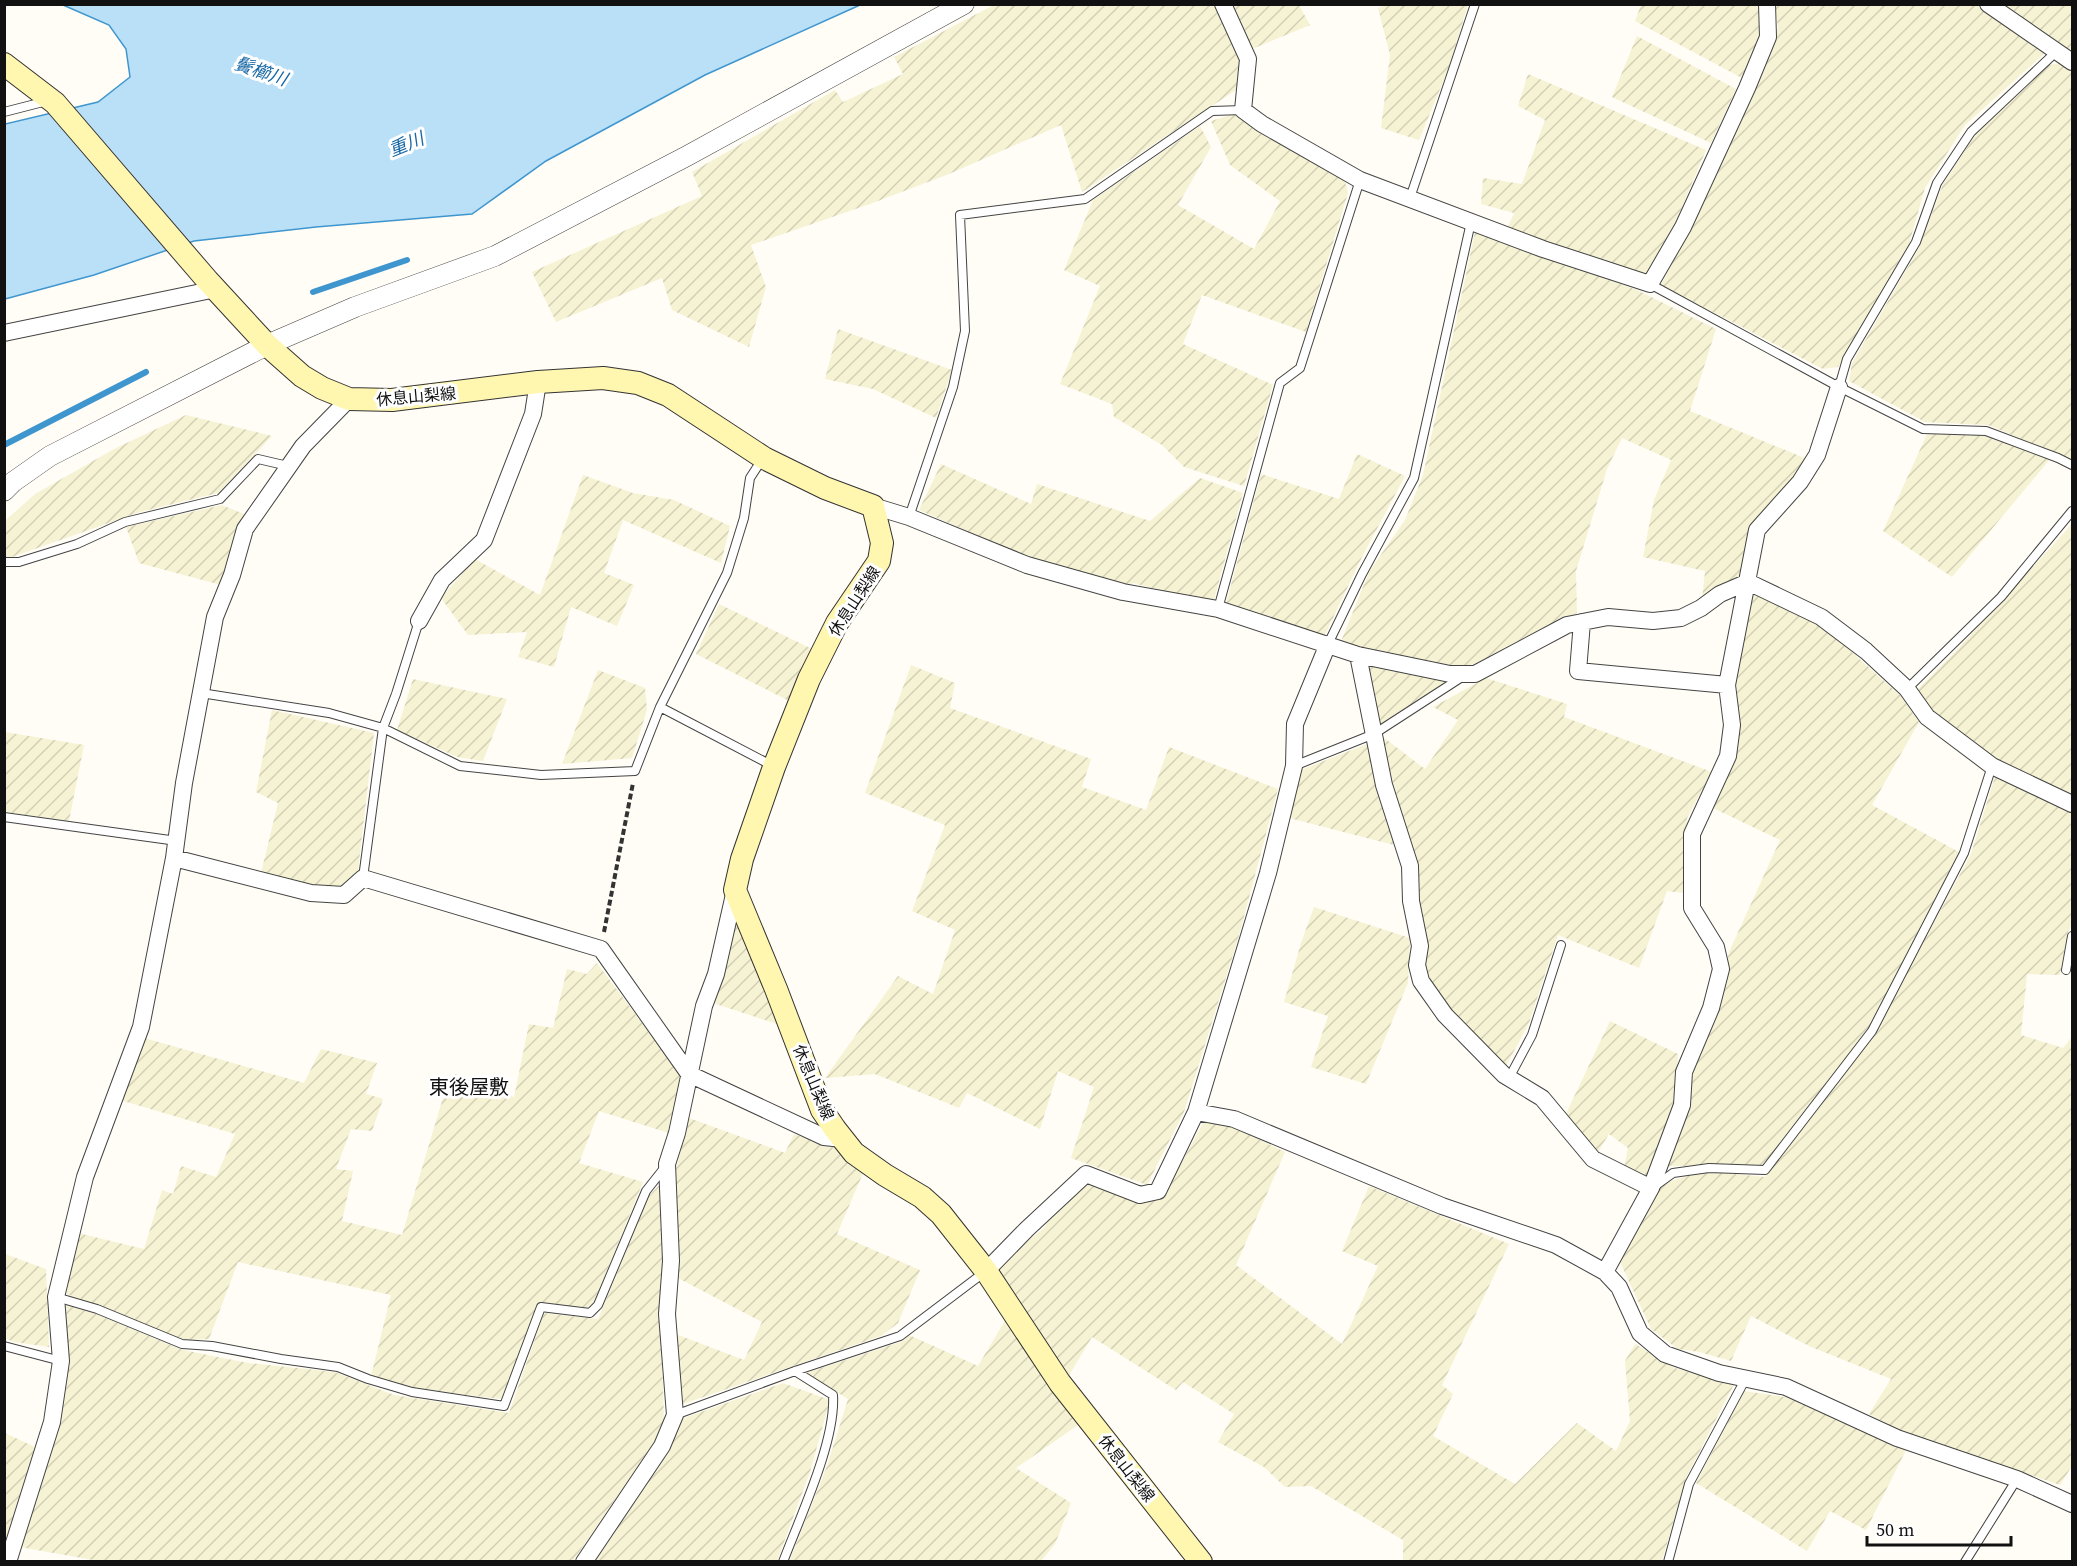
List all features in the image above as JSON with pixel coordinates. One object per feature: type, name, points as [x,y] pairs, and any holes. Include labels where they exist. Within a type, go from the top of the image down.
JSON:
[{"type":"main road","name":"休息山梨線","points":[[4,64],[52,101],[267,345],[302,376],[322,388],[349,399],[392,400],[538,382],[603,378],[638,384],[668,395],[764,458],[825,488],[873,506],[882,543],[879,561],[837,623],[809,679],[774,767],[742,859],[735,890],[822,1110],[854,1153],[922,1197],[941,1214],[986,1271],[1060,1383],[1201,1562]]},
{"type":"street","points":[[4,491],[50,456],[267,345],[355,307],[495,256],[697,150],[964,4]]},
{"type":"street","points":[[1223,4],[1248,59],[1242,110],[1262,124],[1360,180],[1543,249],[1650,284],[1683,227],[1747,88],[1768,37],[1767,4]]},
{"type":"street","points":[[1988,4],[2073,62]]},
{"type":"street","points":[[4,333],[212,285]]},
{"type":"street","points":[[419,621],[442,580],[484,540],[533,414],[538,382]]},
{"type":"street","points":[[1605,1272],[1651,1188],[1682,1105],[1684,1072],[1711,1008],[1720,969],[1716,947],[1692,908],[1692,834],[1728,756],[1732,725],[1727,685],[1757,530],[1800,482],[1817,455],[1828,428],[1839,387]]},
{"type":"street","points":[[8,1562],[52,1422],[62,1361],[56,1297],[85,1177],[141,1027],[174,858],[184,783],[215,617],[232,575],[245,529],[303,446],[349,399]]},
{"type":"street","points":[[873,506],[909,517],[1027,565],[1123,592],[1218,609],[1358,655],[1450,674],[1476,674],[1567,625],[1608,617],[1653,621],[1681,618],[1701,608],[1720,594],[1748,582],[1821,617],[1866,651],[1907,689],[1927,717],[1992,766],[2073,804]]},
{"type":"street","points":[[1582,622],[1578,671],[1727,685]]},
{"type":"street","points":[[986,1271],[1086,1174],[1140,1195],[1158,1191],[1196,1112],[1268,873],[1294,766],[1295,724],[1328,644]]},
{"type":"street","points":[[1358,655],[1384,785],[1410,866],[1411,901],[1420,946],[1417,966],[1421,981],[1445,1015],[1509,1078],[1542,1098],[1593,1159],[1651,1188]]},
{"type":"street","points":[[174,858],[311,893],[344,895],[363,878],[601,950],[689,1074],[824,1137],[843,1140]]},
{"type":"street","points":[[584,1562],[662,1446],[675,1415],[667,1314],[671,1261],[667,1164],[677,1133],[704,1006],[716,974],[735,890]]},
{"type":"street","points":[[1196,1112],[1234,1119],[1442,1206],[1556,1245],[1605,1272],[1619,1287],[1640,1333],[1665,1354],[1719,1373],[1786,1387],[1897,1438],[2017,1479],[2073,1504]]},
{"type":"lane","points":[[1410,198],[1475,4]]},
{"type":"lane","points":[[1839,387],[1847,359],[1916,242],[1937,183],[1971,132],[2056,52]]},
{"type":"lane","points":[[4,112],[52,101]]},
{"type":"lane","points":[[909,517],[953,387],[965,331],[960,215],[1085,199],[1212,111],[1242,110]]},
{"type":"lane","points":[[1218,609],[1280,383],[1300,368],[1360,180]]},
{"type":"lane","points":[[1328,644],[1362,574],[1414,477],[1472,222]]},
{"type":"lane","points":[[1650,284],[1839,387],[1923,429],[1986,431],[2073,465]]},
{"type":"lane","points":[[201,693],[329,713],[383,728],[460,766],[541,775],[635,771],[660,706],[727,573],[744,518],[750,478],[764,458]]},
{"type":"lane","points":[[4,562],[19,562],[77,544],[125,522],[220,499],[258,459],[288,466]]},
{"type":"lane","points":[[1907,689],[2001,597],[2058,526],[2073,511]]},
{"type":"lane","points":[[363,878],[383,728],[419,621]]},
{"type":"lane","points":[[1294,766],[1374,734],[1467,674]]},
{"type":"lane","points":[[660,706],[774,767]]},
{"type":"lane","points":[[1651,1188],[1673,1173],[1709,1168],[1766,1170],[1872,1031],[1964,853],[1992,766]]},
{"type":"lane","points":[[4,817],[177,841]]},
{"type":"lane","points":[[2066,970],[2073,936]]},
{"type":"lane","points":[[1509,1078],[1532,1035],[1561,945]]},
{"type":"lane","points":[[56,1297],[97,1309],[182,1344],[212,1346],[339,1367],[368,1379],[412,1392],[504,1406],[541,1307],[590,1313],[598,1305],[646,1191],[667,1164]]},
{"type":"lane","points":[[675,1415],[900,1336],[986,1271]]},
{"type":"lane","points":[[4,1346],[62,1361]]},
{"type":"lane","points":[[783,1562],[818,1470],[834,1411],[833,1395],[795,1371]]},
{"type":"lane","points":[[1668,1562],[1689,1484],[1746,1378]]},
{"type":"lane","points":[[1965,1562],[2017,1479]]},
{"type":"path","points":[[601,950],[635,771]]},
{"type":"shaded area","points":[[1388,4],[1468,5],[1448,70],[1419,140],[1381,128],[1390,55],[1378,8]]},
{"type":"shaded area","points":[[994,5],[1215,5],[1240,60],[1236,90],[1082,192],[1061,125],[949,174],[751,245],[766,287],[749,347],[672,310],[662,278],[556,322],[532,272],[702,196],[692,172],[835,90],[843,102],[903,74],[894,57]]},
{"type":"shaded area","points":[[1230,5],[1299,5],[1310,25],[1252,49]]},
{"type":"shaded area","points":[[1641,5],[1759,5],[1762,32],[1742,78],[1635,21]]},
{"type":"shaded area","points":[[1775,5],[1977,5],[2045,53],[1965,125],[1925,188],[1909,244],[1838,367],[1823,369],[1661,285],[1709,191],[1778,28]]},
{"type":"shaded area","points":[[2000,5],[2072,5],[2072,54]]},
{"type":"shaded area","points":[[1637,36],[1736,89],[1711,143],[1612,97]]},
{"type":"shaded area","points":[[2061,63],[2072,70],[2072,460],[1988,425],[1925,422],[1849,381],[1852,363],[1919,248],[1943,184],[1976,134],[2049,65]]},
{"type":"shaded area","points":[[1528,74],[1706,150],[1676,221],[1647,276],[1506,231],[1514,213],[1481,204],[1483,178],[1522,184],[1545,120],[1518,106]]},
{"type":"shaded area","points":[[1237,113],[1344,178],[1348,193],[1306,332],[1202,295],[1183,344],[1273,385],[1244,486],[1184,467],[1162,445],[1114,417],[1112,404],[1060,384],[1100,286],[1064,270],[1093,200],[1200,126],[1211,147],[1178,205],[1254,249],[1280,201],[1230,165],[1211,121]]},
{"type":"shaded area","points":[[1475,232],[1637,290],[1716,329],[1690,411],[1807,459],[1750,530],[1742,576],[1702,600],[1705,571],[1643,557],[1654,500],[1671,460],[1622,438],[1607,469],[1576,571],[1577,613],[1478,664],[1452,667],[1340,644],[1369,572],[1405,520],[1423,475]]},
{"type":"shaded area","points":[[838,329],[952,370],[936,418],[873,389],[825,379]]},
{"type":"shaded area","points":[[186,415],[272,436],[218,493],[140,512],[12,557],[5,557],[5,521],[35,494],[116,448]]},
{"type":"shaded area","points":[[1928,432],[1987,434],[2050,459],[1952,577],[1883,531]]},
{"type":"shaded area","points":[[1357,454],[1405,476],[1361,559],[1324,637],[1225,607],[1261,474],[1339,499]]},
{"type":"shaded area","points":[[941,464],[1031,504],[1037,484],[1150,521],[1200,478],[1243,493],[1213,604],[1133,583],[1125,587],[1018,554],[919,510]]},
{"type":"shaded area","points":[[583,475],[633,493],[674,500],[730,526],[721,563],[623,520],[604,573],[634,585],[617,626],[571,607],[554,667],[518,657],[527,632],[468,635],[441,598],[475,559],[540,595]]},
{"type":"shaded area","points":[[222,505],[244,514],[221,585],[139,563],[126,527]]},
{"type":"shaded area","points":[[2072,524],[2072,797],[1997,763],[1931,715],[1917,690]]},
{"type":"shaded area","points":[[1753,591],[1817,621],[1902,697],[1919,722],[1872,805],[1959,852],[1870,1027],[1763,1166],[1665,1166],[1688,1077],[1717,1006],[1729,952],[1780,840],[1713,808],[1738,713],[1736,681]]},
{"type":"shaded area","points":[[719,604],[812,649],[791,702],[696,654]]},
{"type":"shaded area","points":[[1364,662],[1451,680],[1376,728]]},
{"type":"shaded area","points":[[911,665],[955,683],[950,708],[1091,759],[1082,787],[1146,810],[1169,747],[1278,789],[1238,939],[1184,1112],[1147,1185],[1071,1158],[1094,1087],[1058,1071],[1040,1129],[967,1093],[959,1108],[875,1074],[825,1078],[898,976],[933,994],[955,930],[912,911],[945,825],[865,793]]},
{"type":"shaded area","points":[[598,670],[645,688],[647,710],[632,758],[562,764]]},
{"type":"shaded area","points":[[1486,678],[1567,704],[1564,717],[1712,772],[1687,818],[1684,893],[1667,891],[1639,968],[1558,935],[1529,1023],[1506,1066],[1452,1014],[1429,985],[1424,970],[1427,948],[1414,863],[1393,786],[1383,737],[1425,769],[1458,720],[1433,707]]},
{"type":"shaded area","points":[[413,679],[507,699],[483,761],[457,757],[397,730]]},
{"type":"shaded area","points":[[272,710],[374,733],[358,870],[338,890],[261,873],[278,803],[256,792]]},
{"type":"shaded area","points":[[5,732],[84,745],[69,821],[5,812]]},
{"type":"shaded area","points":[[1367,744],[1394,845],[1289,818],[1298,771]]},
{"type":"shaded area","points":[[1996,773],[2072,809],[2072,924],[2068,932],[2060,975],[2027,974],[2021,1035],[2063,1048],[2072,1037],[2072,1466],[2060,1485],[1899,1430],[1869,1414],[1891,1379],[1809,1346],[1751,1316],[1731,1361],[1678,1349],[1651,1329],[1620,1262],[1657,1190],[1671,1181],[1695,1174],[1716,1172],[1765,1177],[1877,1028],[1971,854]]},
{"type":"shaded area","points":[[1314,907],[1410,938],[1408,983],[1366,1084],[1311,1067],[1328,1016],[1284,1002]]},
{"type":"shaded area","points":[[736,916],[777,1024],[713,1003]]},
{"type":"shaded area","points":[[597,963],[681,1075],[669,1133],[599,1111],[579,1163],[643,1182],[595,1300],[587,1308],[537,1305],[502,1399],[421,1390],[371,1376],[391,1295],[238,1262],[209,1339],[184,1340],[64,1293],[78,1233],[144,1249],[162,1190],[173,1194],[181,1166],[216,1177],[235,1134],[120,1100],[144,1038],[304,1083],[321,1049],[377,1063],[366,1094],[383,1099],[372,1131],[351,1129],[336,1169],[353,1171],[342,1221],[402,1235],[442,1101],[455,1074],[514,1097],[529,1024],[553,1028],[567,969],[587,974]]},
{"type":"shaded area","points":[[1610,1021],[1678,1054],[1677,1102],[1646,1178],[1624,1167],[1628,1148],[1609,1134],[1598,1152],[1564,1118]]},
{"type":"shaded area","points":[[689,1118],[785,1153],[794,1134],[839,1149],[864,1171],[837,1234],[920,1270],[898,1323],[881,1336],[683,1404],[673,1333],[744,1360],[762,1322],[678,1278],[676,1169]]},
{"type":"shaded area","points":[[1204,1121],[1233,1127],[1285,1152],[1236,1265],[1342,1344],[1378,1266],[1342,1251],[1369,1186],[1509,1244],[1442,1385],[1453,1394],[1433,1436],[1515,1484],[1577,1423],[1616,1451],[1630,1421],[1625,1361],[1635,1344],[1675,1368],[1734,1384],[1686,1478],[1662,1561],[1403,1561],[1403,1540],[1311,1486],[1285,1487],[1264,1467],[1218,1442],[1234,1414],[1183,1382],[1176,1390],[1092,1337],[1068,1377],[993,1268],[1044,1228],[1072,1177],[1163,1197]]},
{"type":"shaded area","points":[[661,1183],[666,1262],[661,1327],[664,1419],[656,1439],[573,1561],[104,1562],[20,1547],[55,1432],[64,1304],[96,1314],[183,1350],[248,1363],[335,1372],[394,1395],[509,1413],[544,1313],[598,1319],[649,1196]]},
{"type":"shaded area","points":[[5,1254],[46,1269],[49,1347],[14,1342],[5,1338]]},
{"type":"shaded area","points":[[1006,1319],[1081,1423],[1016,1468],[1071,1503],[1055,1544],[1041,1561],[789,1562],[827,1466],[848,1399],[806,1373],[903,1341],[909,1335],[978,1366]]},
{"type":"shaded area","points":[[783,1383],[830,1400],[810,1472],[777,1561],[593,1562],[670,1448],[681,1419]]},
{"type":"shaded area","points":[[1744,1391],[1791,1398],[1906,1450],[1866,1530],[1830,1511],[1807,1551],[1696,1483]]},
{"type":"shaded area","points":[[5,1433],[35,1447],[5,1546]]},
{"type":"water","points":[[63,5],[860,5],[705,75],[546,161],[472,214],[316,227],[194,241],[94,275],[5,299],[5,124],[98,102],[130,77],[126,49],[109,25]]},
{"type":"waterway","points":[[313,292],[407,260]]},
{"type":"waterway","points":[[4,445],[146,372]]},
{"type":"district","name":"東後屋敷","points":[[469,1087]]},
{"type":"water label","name":"鬢櫛川","points":[[261,71]]},
{"type":"water label","name":"重川","points":[[406,144]]}]
